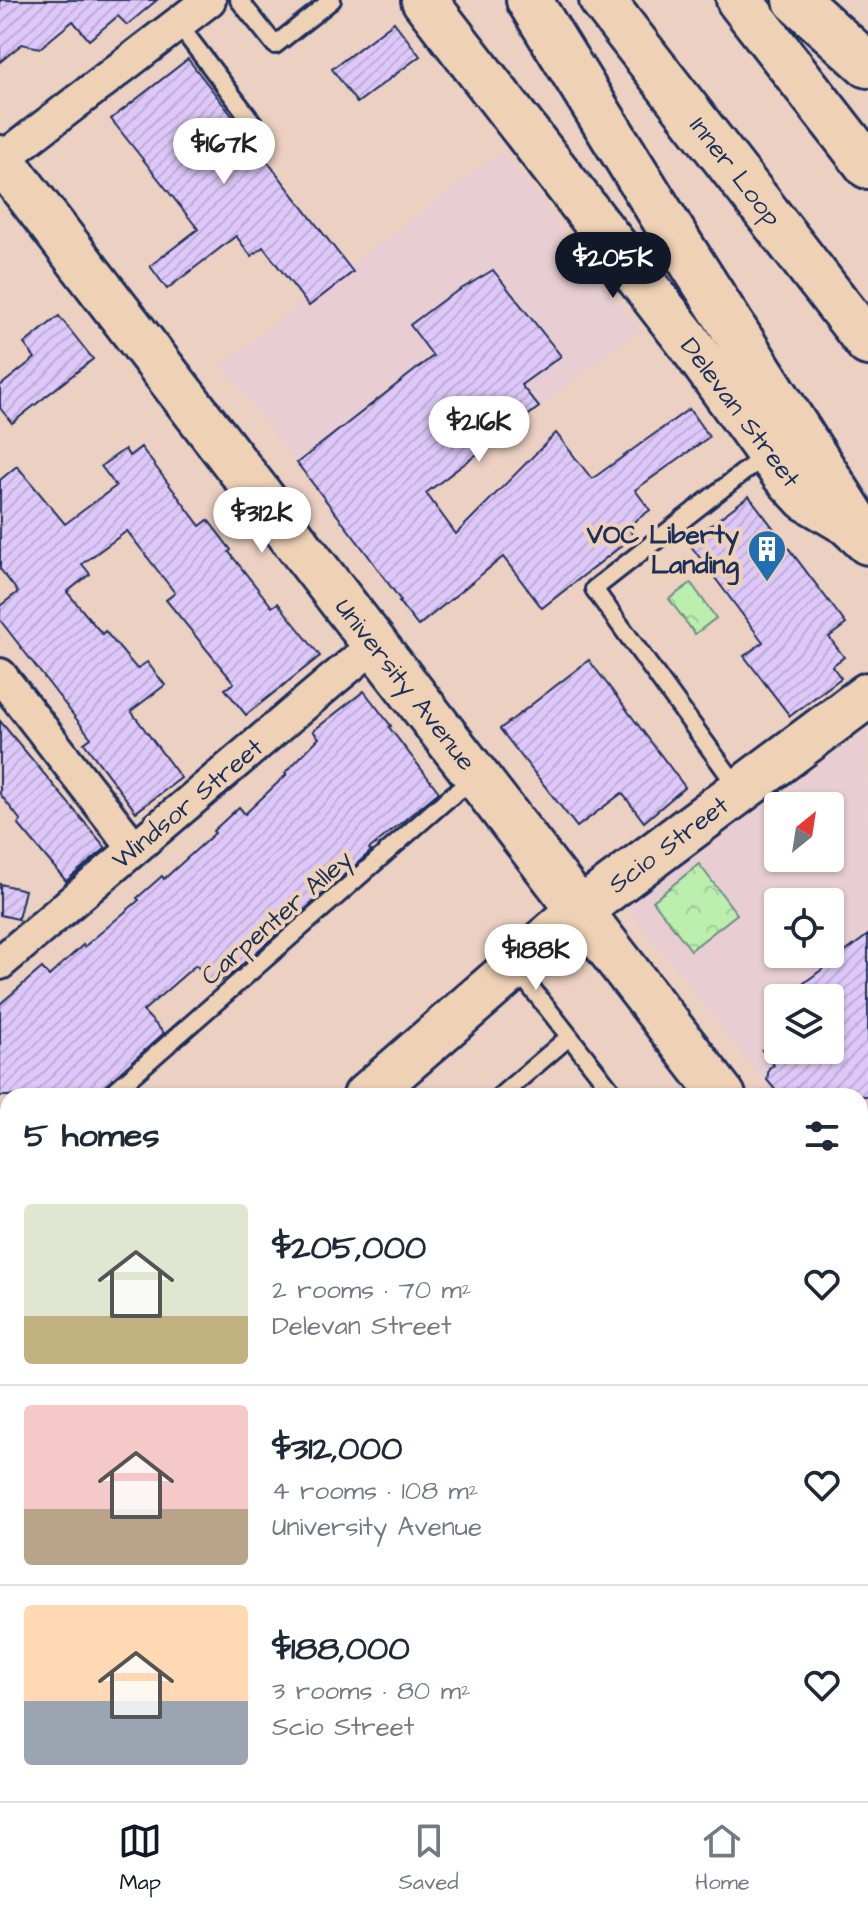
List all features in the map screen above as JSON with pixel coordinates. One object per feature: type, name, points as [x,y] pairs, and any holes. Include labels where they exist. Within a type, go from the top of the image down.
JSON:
[{"type":"main road","name":"Delevan Street","points":[[424,0],[688,341],[798,490],[848,523],[868,541]]},
{"type":"main road","points":[[529,0],[868,541]]},
{"type":"main road","name":"Inner Loop","points":[[602,0],[868,343]]},
{"type":"main road","points":[[739,0],[868,166]]},
{"type":"main road","points":[[796,0],[868,65]]},
{"type":"main road","points":[[813,95],[868,159]]},
{"type":"main road","name":"University Avenue","points":[[1,159],[477,776],[710,1088]]},
{"type":"main road","points":[[815,273],[868,335]]},
{"type":"main road","name":"Scio Street","points":[[375,1088],[579,911],[868,695]]},
{"type":"street","points":[[1,159],[209,0]]},
{"type":"street","name":"Windsor Street","points":[[0,963],[375,645]]},
{"type":"street","points":[[0,675],[134,848]]},
{"type":"lane","points":[[239,0],[275,45],[332,0]]},
{"type":"lane","points":[[178,24],[254,124]]},
{"type":"lane","points":[[740,790],[594,589],[768,453]]},
{"type":"lane","name":"Carpenter Alley","points":[[118,1088],[477,776]]},
{"type":"lane","points":[[514,966],[610,1088]]},
{"type":"lane","points":[[509,1088],[569,1037]]},
{"type":"shaded area","points":[[502,150],[640,330],[359,544],[221,364]]},
{"type":"shaded area","points":[[868,729],[868,1088],[770,1088],[626,905],[764,805],[764,872],[844,872],[844,792],[781,792]]},
{"type":"green space","points":[[691,583],[716,618],[695,634],[669,599]]},
{"type":"green space","points":[[699,864],[737,914],[691,950],[653,901]]},
{"type":"building","points":[[0,0],[157,0],[127,25],[118,16],[89,40],[73,21],[40,48],[22,44],[0,62]]},
{"type":"building","points":[[394,22],[420,56],[357,103],[332,69]]},
{"type":"building","points":[[188,59],[353,272],[309,306],[263,247],[251,256],[236,236],[167,289],[150,266],[198,229],[111,119]]},
{"type":"building","points":[[493,270],[561,356],[521,385],[539,407],[426,493],[456,534],[556,433],[592,479],[689,409],[709,437],[635,490],[650,510],[627,527],[634,536],[542,608],[503,557],[418,626],[297,463],[433,356],[410,325],[443,300]]},
{"type":"building","points":[[59,316],[93,359],[12,423],[0,408],[0,386],[35,358],[24,344]]},
{"type":"building","points":[[141,447],[200,526],[208,520],[272,607],[278,603],[320,656],[246,715],[225,689],[234,683],[166,600],[175,593],[127,531],[82,564],[90,574],[67,592],[137,669],[147,662],[165,685],[131,711],[181,778],[136,812],[84,743],[91,738],[0,620],[0,606],[18,592],[0,569],[0,480],[17,466],[65,524],[116,486],[101,466],[125,449],[129,456]]},
{"type":"building","name":"VOC Liberty Landing","points":[[749,496],[846,624],[829,637],[844,657],[832,666],[841,678],[790,716],[744,656],[763,642],[688,542]]},
{"type":"building","points":[[589,660],[685,787],[644,822],[622,793],[577,827],[500,729]]},
{"type":"building","points":[[364,691],[439,792],[369,849],[371,851],[236,970],[214,986],[196,965],[143,1011],[164,1033],[103,1088],[0,1088],[0,1004],[42,968],[49,976],[139,900],[137,898],[162,876],[164,879],[239,807],[245,814],[319,738],[313,731]]},
{"type":"building","points":[[0,721],[106,848],[66,881],[18,824],[21,821],[0,794]]},
{"type":"building","points":[[0,884],[25,890],[18,919],[0,915]]},
{"type":"building","points":[[868,935],[868,1088],[774,1088],[767,1080],[769,1068],[773,1064],[844,1064],[844,984],[803,984],[824,968],[844,968],[844,953]]},
{"type":"place","name":"VOC Liberty Landing","points":[[767,583]]}]
